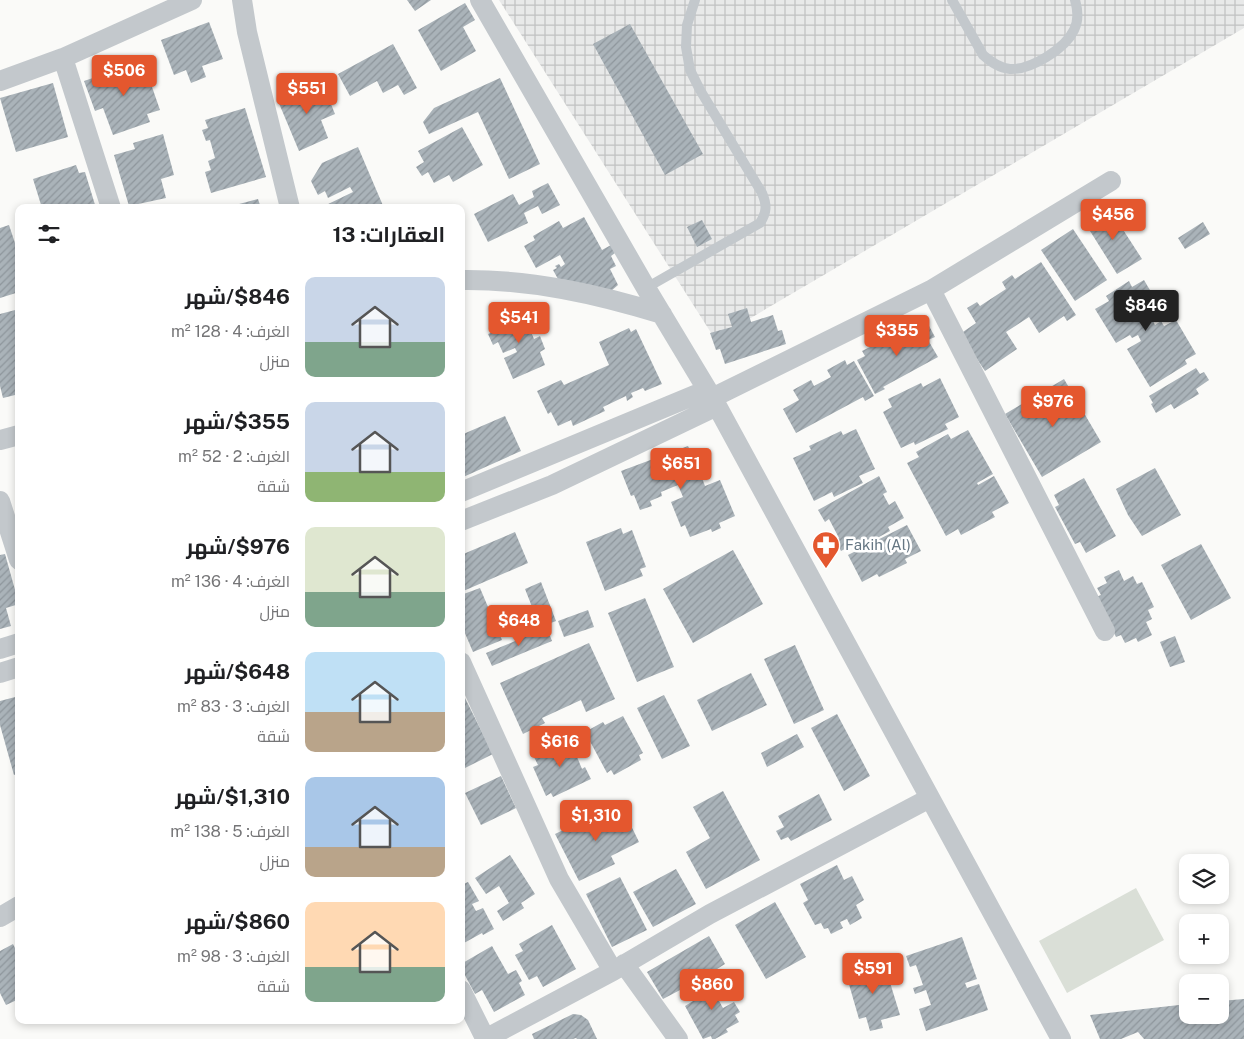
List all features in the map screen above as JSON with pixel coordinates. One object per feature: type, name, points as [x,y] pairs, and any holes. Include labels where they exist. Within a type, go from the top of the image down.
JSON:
[{"type":"street","points":[[0,82],[63,58],[192,0]]},
{"type":"street","points":[[242,0],[289,204]]},
{"type":"street","points":[[480,0],[646,288],[712,398],[1061,1039]]},
{"type":"street","points":[[63,58],[110,204]]},
{"type":"street","points":[[465,519],[552,485],[712,398],[932,290],[1111,181]]},
{"type":"street","points":[[465,280],[548,286],[606,298],[662,314]]},
{"type":"street","points":[[932,290],[1105,631]]},
{"type":"street","points":[[465,491],[712,398]]},
{"type":"street","points":[[0,440],[15,436]]},
{"type":"street","points":[[0,501],[15,548]]},
{"type":"street","points":[[0,649],[15,644]]},
{"type":"street","points":[[0,673],[15,668]]},
{"type":"street","points":[[465,671],[559,879],[619,968],[678,1039]]},
{"type":"street","points":[[465,998],[485,1038],[619,968],[710,914],[930,798]]},
{"type":"street","points":[[0,917],[15,908]]},
{"type":"lane","points":[[646,288],[760,223],[766,214],[766,203],[762,193],[690,70],[686,47],[687,25],[695,0]]},
{"type":"lane","points":[[952,0],[983,55],[999,67],[1009,69],[1018,69],[1042,60],[1065,42],[1074,32],[1078,20],[1075,0]]},
{"type":"shaded area","points":[[499,0],[1244,0],[1244,28],[715,339]]},
{"type":"shaded area","points":[[1136,888],[1164,940],[1067,993],[1039,941]]},
{"type":"building","points":[[407,0],[431,0],[415,11]]},
{"type":"building","points":[[465,3],[475,20],[463,27],[476,51],[441,71],[418,30]]},
{"type":"building","points":[[209,22],[223,59],[202,66],[206,77],[191,83],[186,70],[174,75],[161,40]]},
{"type":"building","points":[[630,24],[703,154],[665,175],[593,44]]},
{"type":"building","points":[[393,44],[417,88],[404,95],[398,85],[383,93],[377,81],[350,96],[338,74]]},
{"type":"building","points":[[143,61],[160,110],[147,114],[150,122],[113,135],[103,108],[95,111],[84,81]]},
{"type":"building","points":[[500,78],[540,164],[509,179],[478,112],[429,134],[423,122],[434,108]]},
{"type":"building","points":[[322,82],[335,114],[321,120],[328,138],[299,151],[278,101]]},
{"type":"building","points":[[53,83],[68,137],[16,152],[0,98]]},
{"type":"building","points":[[245,108],[266,177],[211,193],[205,172],[211,170],[208,161],[215,158],[210,140],[206,141],[202,130],[208,128],[205,120]]},
{"type":"building","points":[[462,127],[483,165],[453,182],[449,175],[434,183],[428,172],[422,176],[416,167],[424,162],[418,151]]},
{"type":"building","points":[[163,134],[174,175],[161,179],[166,198],[138,204],[128,204],[114,155],[135,149],[133,143]]},
{"type":"building","points":[[358,147],[382,204],[328,204],[353,192],[350,187],[328,198],[325,191],[318,195],[311,181],[322,163]]},
{"type":"building","points":[[76,165],[79,173],[85,172],[95,204],[41,204],[33,179]]},
{"type":"building","points":[[548,183],[560,205],[542,214],[538,206],[524,213],[528,223],[488,242],[474,214],[513,194],[519,205],[534,197],[532,191]]},
{"type":"building","points":[[258,199],[260,204],[239,204]]},
{"type":"building","points":[[1109,208],[1142,259],[1117,274],[1085,223]]},
{"type":"building","points":[[584,217],[602,250],[611,245],[615,253],[611,256],[616,266],[610,269],[618,285],[611,291],[563,288],[553,270],[559,264],[561,267],[565,264],[560,255],[536,268],[524,246],[535,240],[533,236],[559,221],[563,228]]},
{"type":"building","points":[[702,220],[712,239],[697,247],[687,227]]},
{"type":"building","points":[[1203,222],[1210,234],[1185,249],[1178,238]]},
{"type":"building","points":[[9,225],[15,243],[15,293],[0,298],[0,228]]},
{"type":"building","points":[[1073,229],[1107,280],[1075,301],[1041,250]]},
{"type":"building","points":[[1041,262],[1076,315],[1067,321],[1064,316],[1039,333],[1029,317],[1006,332],[1017,349],[985,371],[960,334],[976,323],[967,308],[977,302],[980,306],[1006,289],[1002,282],[1012,275],[1015,279]]},
{"type":"building","points":[[1144,280],[1164,314],[1153,321],[1155,325],[1161,321],[1164,326],[1176,320],[1196,354],[1185,360],[1187,364],[1150,387],[1127,349],[1141,341],[1138,335],[1132,338],[1130,335],[1116,343],[1095,309],[1109,301],[1106,296],[1129,281],[1132,287]]},
{"type":"building","points":[[747,308],[751,322],[773,315],[778,331],[782,330],[786,344],[725,364],[720,349],[716,350],[710,333],[732,327],[728,314]]},
{"type":"building","points":[[15,310],[15,395],[3,398],[0,386],[0,314]]},
{"type":"building","points":[[527,310],[533,325],[529,327],[534,339],[540,336],[545,349],[540,352],[545,365],[513,379],[504,358],[517,352],[515,348],[503,353],[498,342],[493,345],[488,334],[495,331],[492,326]]},
{"type":"building","points":[[928,324],[935,337],[928,340],[938,357],[883,387],[885,389],[875,394],[857,360],[865,356],[862,351],[878,343],[879,345],[914,325],[917,330]]},
{"type":"building","points":[[629,328],[631,332],[636,329],[662,384],[645,391],[643,388],[631,393],[633,397],[627,401],[626,396],[603,407],[605,411],[573,426],[571,420],[558,426],[551,412],[548,414],[537,391],[561,380],[564,385],[609,365],[599,342]]},
{"type":"building","points":[[845,360],[847,365],[854,361],[874,396],[865,401],[863,397],[796,433],[783,409],[799,400],[793,390],[811,380],[814,386],[831,377],[827,370]]},
{"type":"building","points":[[1196,368],[1200,374],[1204,372],[1209,380],[1196,389],[1199,394],[1174,409],[1171,404],[1156,413],[1149,396]]},
{"type":"building","points":[[940,378],[959,417],[945,424],[948,429],[915,445],[914,442],[901,448],[883,412],[892,407],[888,399],[921,383],[923,387]]},
{"type":"building","points":[[1064,379],[1101,442],[1042,477],[1005,414]]},
{"type":"building","points":[[505,416],[521,451],[465,476],[465,433]]},
{"type":"building","points":[[856,429],[875,469],[859,476],[863,483],[834,497],[832,492],[814,501],[793,458],[811,450],[809,446],[841,431],[843,435]]},
{"type":"building","points":[[968,430],[993,474],[977,483],[978,485],[994,476],[1009,503],[992,512],[995,517],[961,535],[958,529],[946,536],[907,463],[919,457],[916,452],[948,434],[951,439]]},
{"type":"building","points":[[688,446],[692,454],[699,452],[704,465],[707,464],[711,474],[702,478],[705,486],[720,480],[735,516],[719,523],[721,528],[712,532],[711,529],[690,537],[685,525],[681,527],[671,502],[683,497],[678,485],[661,492],[662,496],[650,501],[652,506],[640,510],[634,495],[631,496],[621,471]]},
{"type":"building","points":[[1155,468],[1181,515],[1142,536],[1128,515],[1116,489]]},
{"type":"building","points":[[879,476],[887,492],[883,494],[889,505],[895,501],[904,518],[888,527],[890,531],[857,549],[854,544],[841,551],[835,540],[839,538],[829,519],[825,522],[818,510]]},
{"type":"building","points":[[1084,478],[1116,536],[1086,553],[1080,542],[1075,544],[1055,507],[1059,505],[1054,495]]},
{"type":"building","points":[[907,525],[921,551],[905,559],[907,563],[879,577],[877,574],[862,582],[848,555]]},
{"type":"building","points":[[621,528],[623,534],[632,530],[646,567],[640,569],[643,576],[605,591],[586,542]]},
{"type":"building","points":[[515,532],[528,563],[465,590],[465,553]]},
{"type":"building","points":[[1201,544],[1231,598],[1191,620],[1161,565]]},
{"type":"building","points":[[733,550],[763,604],[693,643],[663,589]]},
{"type":"building","points":[[5,554],[15,590],[15,605],[6,608],[11,626],[0,629],[0,555]]},
{"type":"building","points":[[1119,570],[1124,581],[1133,576],[1137,584],[1142,582],[1154,607],[1148,610],[1152,619],[1146,622],[1152,635],[1138,642],[1136,638],[1125,643],[1121,635],[1116,637],[1096,597],[1101,595],[1097,588],[1107,583],[1104,577]]},
{"type":"building","points":[[541,582],[556,621],[540,627],[525,589]]},
{"type":"building","points":[[480,588],[502,640],[473,652],[465,633],[465,594]]},
{"type":"building","points":[[645,598],[674,667],[637,682],[608,613]]},
{"type":"building","points":[[588,610],[594,627],[564,637],[558,621]]},
{"type":"building","points":[[547,628],[552,641],[492,666],[486,653]]},
{"type":"building","points":[[1175,636],[1185,662],[1170,667],[1160,642]]},
{"type":"building","points":[[589,643],[615,699],[586,712],[581,700],[542,718],[545,723],[523,734],[500,683]]},
{"type":"building","points":[[795,645],[824,710],[794,724],[764,659]]},
{"type":"building","points":[[751,673],[767,705],[712,731],[697,700]]},
{"type":"building","points":[[664,695],[690,746],[662,759],[637,708]]},
{"type":"building","points":[[15,697],[14,775],[0,725],[0,701]]},
{"type":"building","points":[[465,698],[493,754],[465,768]]},
{"type":"building","points":[[837,714],[870,776],[844,791],[811,728]]},
{"type":"building","points":[[623,716],[643,753],[639,755],[641,760],[614,775],[611,770],[607,773],[585,732],[603,722],[605,725]]},
{"type":"building","points":[[797,734],[804,747],[767,767],[761,753]]},
{"type":"building","points":[[571,737],[578,751],[575,752],[582,769],[585,767],[591,779],[553,797],[551,793],[546,796],[533,767],[538,765],[533,755]]},
{"type":"building","points":[[501,776],[516,808],[481,825],[465,793]]},
{"type":"building","points":[[723,791],[760,860],[706,889],[686,852],[710,838],[693,807]]},
{"type":"building","points":[[819,794],[832,820],[791,841],[788,837],[781,840],[776,831],[784,827],[778,816]]},
{"type":"building","points":[[622,807],[639,842],[611,856],[615,864],[579,881],[555,834],[594,815],[597,820]]},
{"type":"building","points":[[510,855],[535,894],[521,903],[524,908],[503,921],[497,911],[509,903],[499,886],[486,894],[475,878]]},
{"type":"building","points":[[837,865],[844,880],[852,876],[864,900],[856,905],[862,918],[850,925],[847,919],[840,922],[843,928],[831,934],[828,928],[824,929],[821,923],[815,925],[803,903],[808,900],[800,884]]},
{"type":"building","points":[[676,869],[696,904],[653,927],[633,892]]},
{"type":"building","points":[[620,877],[647,930],[612,947],[586,894]]},
{"type":"building","points":[[468,882],[479,901],[472,904],[476,911],[483,908],[494,929],[465,942],[465,883]]},
{"type":"building","points":[[775,902],[806,957],[766,979],[735,925]]},
{"type":"building","points":[[552,925],[576,969],[543,987],[537,976],[529,980],[515,955],[523,951],[519,944]]},
{"type":"building","points":[[709,936],[725,964],[683,991],[682,989],[663,999],[647,972]]},
{"type":"building","points":[[962,937],[977,979],[965,983],[967,988],[979,984],[988,1010],[926,1031],[919,1009],[931,1005],[926,990],[915,994],[913,988],[923,985],[916,965],[910,967],[906,956]]},
{"type":"building","points":[[13,944],[15,948],[15,1001],[6,1005],[0,993],[0,951]]},
{"type":"building","points":[[492,946],[508,974],[516,970],[522,981],[519,983],[525,995],[494,1012],[482,990],[475,994],[465,975],[465,962]]},
{"type":"building","points":[[884,963],[900,1015],[881,1020],[883,1028],[870,1031],[866,1017],[859,1019],[846,974]]},
{"type":"building","points":[[715,980],[719,987],[724,984],[730,995],[719,1001],[723,1008],[734,1002],[740,1012],[735,1015],[739,1022],[726,1029],[728,1032],[715,1039],[712,1039],[711,1036],[703,1039],[685,1006],[693,1001],[689,994]]},
{"type":"building","points":[[1244,999],[1244,1039],[1144,1039],[1138,1032],[1121,1039],[1100,1039],[1090,1015],[1179,1005],[1179,1024],[1229,1024],[1229,1000]]},
{"type":"building","points":[[573,1014],[581,1015],[588,1020],[597,1039],[534,1039],[532,1034]]},
{"type":"place","name":"Fakih (Al)","points":[[826,569]]}]
